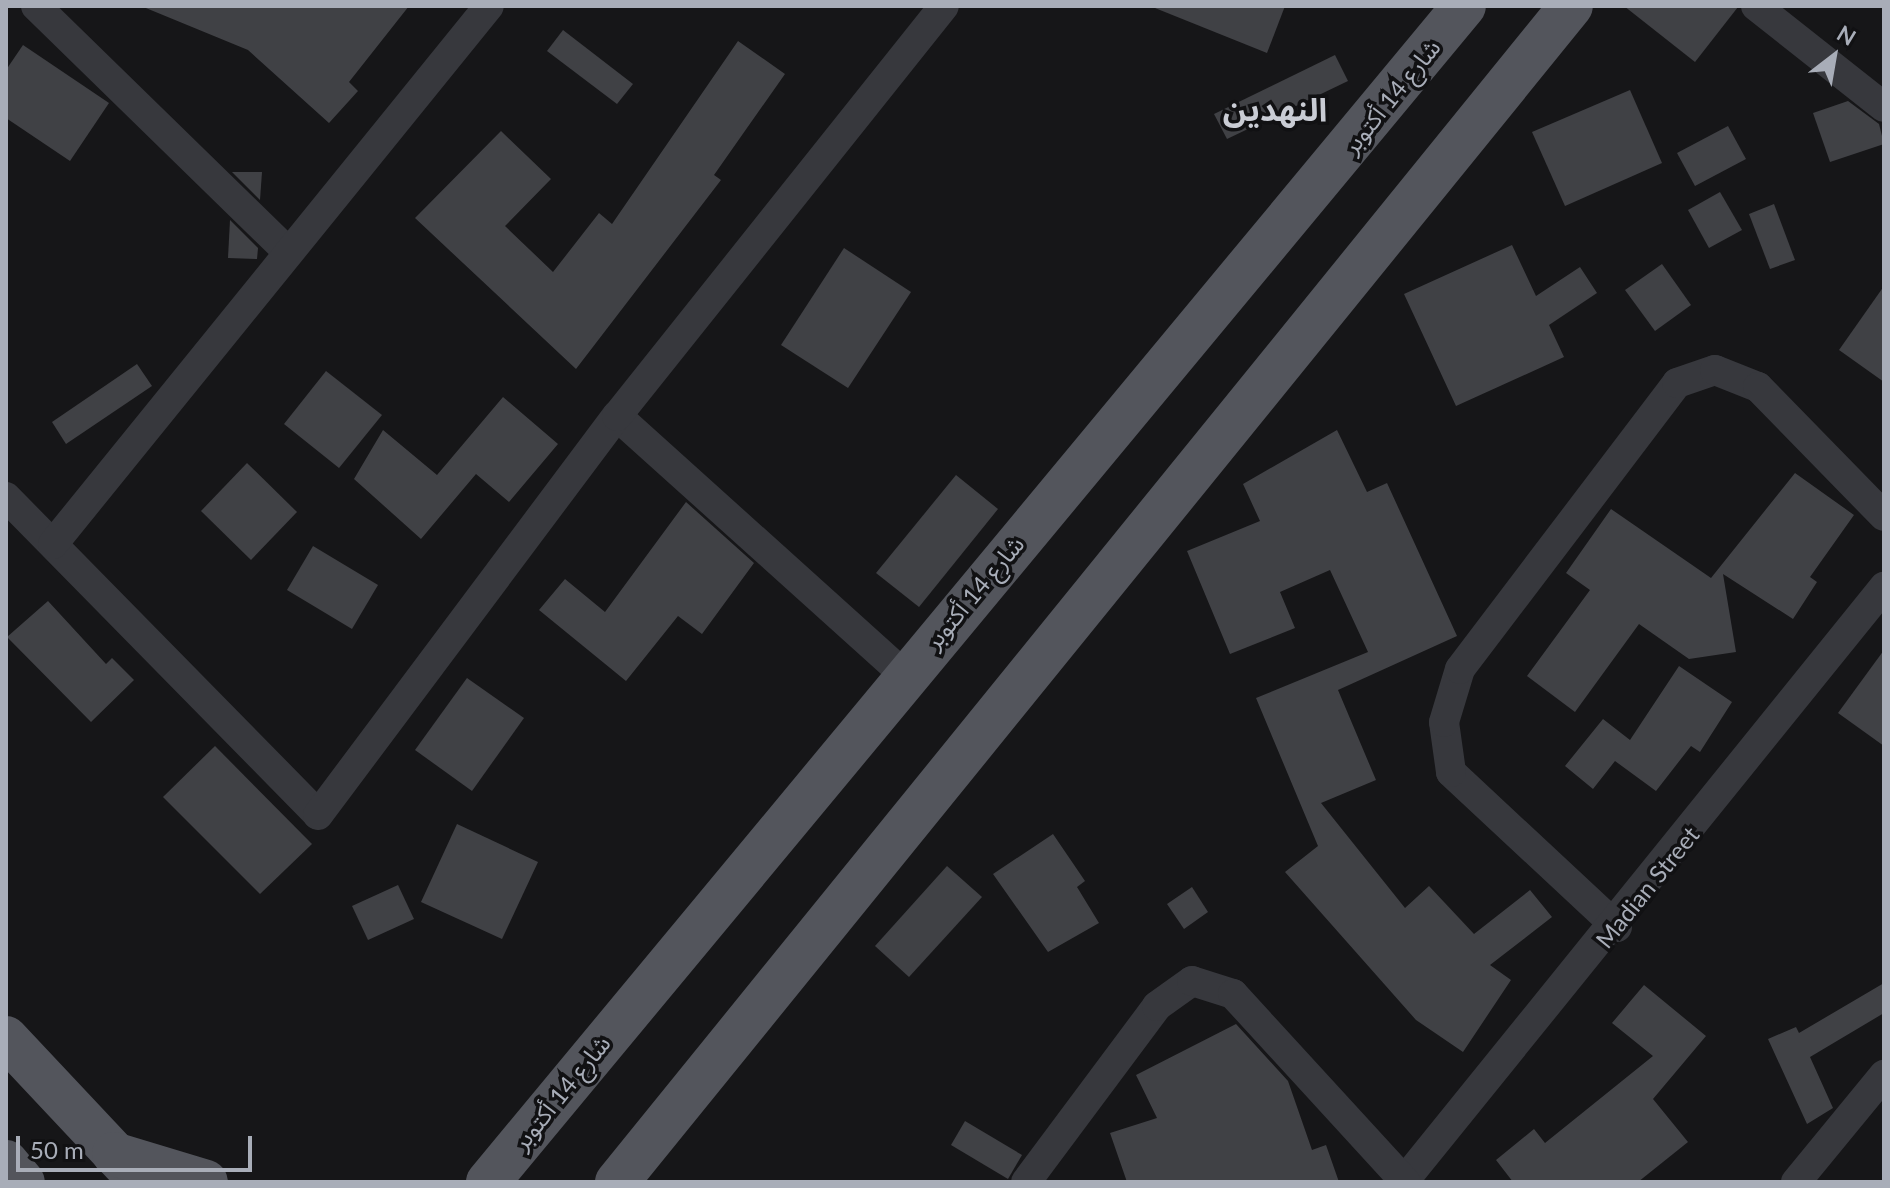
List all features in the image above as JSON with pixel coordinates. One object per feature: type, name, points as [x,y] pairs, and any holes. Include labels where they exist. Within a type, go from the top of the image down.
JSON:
[{"type":"main road","name":"شارع 14 أكتوبر","points":[[488,1182],[904,674],[1464,6]]},
{"type":"main road","points":[[617,1182],[1571,6]]},
{"type":"main road","points":[[6,1038],[128,1168],[206,1182]]},
{"type":"main road","points":[[6,1162],[23,1182]]},
{"type":"street","points":[[36,6],[288,252]]},
{"type":"street","points":[[53,544],[489,6]]},
{"type":"street","points":[[6,497],[318,815],[617,416],[944,6]]},
{"type":"street","points":[[1756,6],[1881,100]]},
{"type":"street","points":[[1617,927],[1451,772],[1444,722],[1460,669],[1677,383],[1715,370],[1758,387],[1884,516]]},
{"type":"street","points":[[617,416],[904,674]]},
{"type":"street","name":"Madian Street","points":[[1404,1182],[1617,927],[1884,587]]},
{"type":"street","points":[[1026,1182],[1157,1006],[1192,981],[1233,994],[1404,1182]]},
{"type":"street","points":[[1796,1182],[1884,1075]]},
{"type":"building","points":[[141,6],[409,6],[349,82],[358,91],[329,123],[248,50]]},
{"type":"building","points":[[1150,6],[1285,6],[1267,53]]},
{"type":"building","points":[[1624,6],[1738,6],[1738,7],[1695,62]]},
{"type":"building","points":[[563,30],[633,84],[617,104],[547,51]]},
{"type":"building","points":[[738,41],[785,74],[714,175],[721,180],[576,369],[415,218],[501,131],[551,179],[505,226],[553,272],[599,213],[612,224]]},
{"type":"building","points":[[23,45],[109,103],[70,161],[6,118],[6,70]]},
{"type":"building","points":[[1335,55],[1348,81],[1227,139],[1214,114]]},
{"type":"building","points":[[1630,90],[1662,163],[1565,206],[1532,132]]},
{"type":"building","points":[[1848,101],[1879,124],[1884,144],[1830,162],[1813,113]]},
{"type":"building","points":[[1728,126],[1746,159],[1695,186],[1677,153]]},
{"type":"building","points":[[232,172],[262,172],[260,200]]},
{"type":"building","points":[[1720,192],[1742,230],[1709,248],[1688,210]]},
{"type":"building","points":[[1774,204],[1795,260],[1770,269],[1749,214]]},
{"type":"building","points":[[230,220],[258,248],[257,259],[228,258]]},
{"type":"building","points":[[1512,245],[1536,296],[1580,267],[1597,293],[1549,325],[1564,357],[1456,406],[1404,294]]},
{"type":"building","points":[[844,248],[911,292],[848,388],[781,345]]},
{"type":"building","points":[[1662,264],[1691,305],[1655,331],[1625,290]]},
{"type":"building","points":[[1884,286],[1884,382],[1839,350]]},
{"type":"building","points":[[137,364],[152,386],[66,444],[52,422]]},
{"type":"building","points":[[326,371],[382,415],[339,468],[284,424]]},
{"type":"building","points":[[503,397],[558,444],[509,502],[476,474],[421,539],[354,479],[383,430],[437,475]]},
{"type":"building","points":[[1337,430],[1367,492],[1387,483],[1457,636],[1338,690],[1376,780],[1321,803],[1405,908],[1429,886],[1474,934],[1530,890],[1552,917],[1490,965],[1511,980],[1463,1052],[1416,1020],[1285,872],[1318,846],[1256,698],[1368,652],[1330,570],[1280,592],[1295,628],[1230,654],[1187,551],[1260,521],[1243,484]]},
{"type":"building","points":[[247,463],[297,512],[251,560],[201,511]]},
{"type":"building","points":[[1795,473],[1854,515],[1810,577],[1817,582],[1793,619],[1723,574],[1736,652],[1689,659],[1639,624],[1575,712],[1527,676],[1590,590],[1566,573],[1611,509],[1711,578]]},
{"type":"building","points":[[956,475],[998,509],[919,607],[876,573]]},
{"type":"building","points":[[686,502],[754,563],[702,634],[678,616],[626,681],[539,610],[565,579],[605,612]]},
{"type":"building","points":[[313,546],[378,585],[352,629],[287,590]]},
{"type":"building","points":[[48,601],[106,664],[112,658],[134,680],[91,722],[7,637]]},
{"type":"building","points":[[1884,650],[1884,746],[1838,713]]},
{"type":"building","points":[[1679,666],[1732,702],[1700,752],[1691,746],[1656,791],[1615,761],[1593,789],[1565,766],[1603,719],[1630,740]]},
{"type":"building","points":[[467,678],[524,718],[472,791],[415,750]]},
{"type":"building","points":[[215,746],[312,844],[260,894],[163,797]]},
{"type":"building","points":[[457,824],[538,862],[502,939],[421,902]]},
{"type":"building","points":[[1053,834],[1085,881],[1077,887],[1099,923],[1048,952],[993,874]]},
{"type":"building","points":[[947,866],[982,897],[909,977],[875,946]]},
{"type":"building","points":[[398,885],[414,919],[368,940],[352,906]]},
{"type":"building","points":[[1192,887],[1208,912],[1184,929],[1167,904]]},
{"type":"building","points":[[1884,983],[1884,1013],[1810,1057],[1833,1108],[1807,1124],[1768,1039],[1796,1027],[1799,1033]]},
{"type":"building","points":[[1644,985],[1706,1036],[1653,1099],[1688,1142],[1638,1182],[1513,1182],[1496,1160],[1534,1129],[1545,1143],[1653,1056],[1612,1023]]},
{"type":"building","points":[[1236,1024],[1288,1081],[1312,1150],[1326,1145],[1339,1182],[1127,1182],[1110,1133],[1157,1118],[1136,1075]]},
{"type":"building","points":[[965,1121],[1022,1155],[1008,1179],[951,1145]]},
{"type":"district","name":"النهدين","points":[[1275,109]]}]
